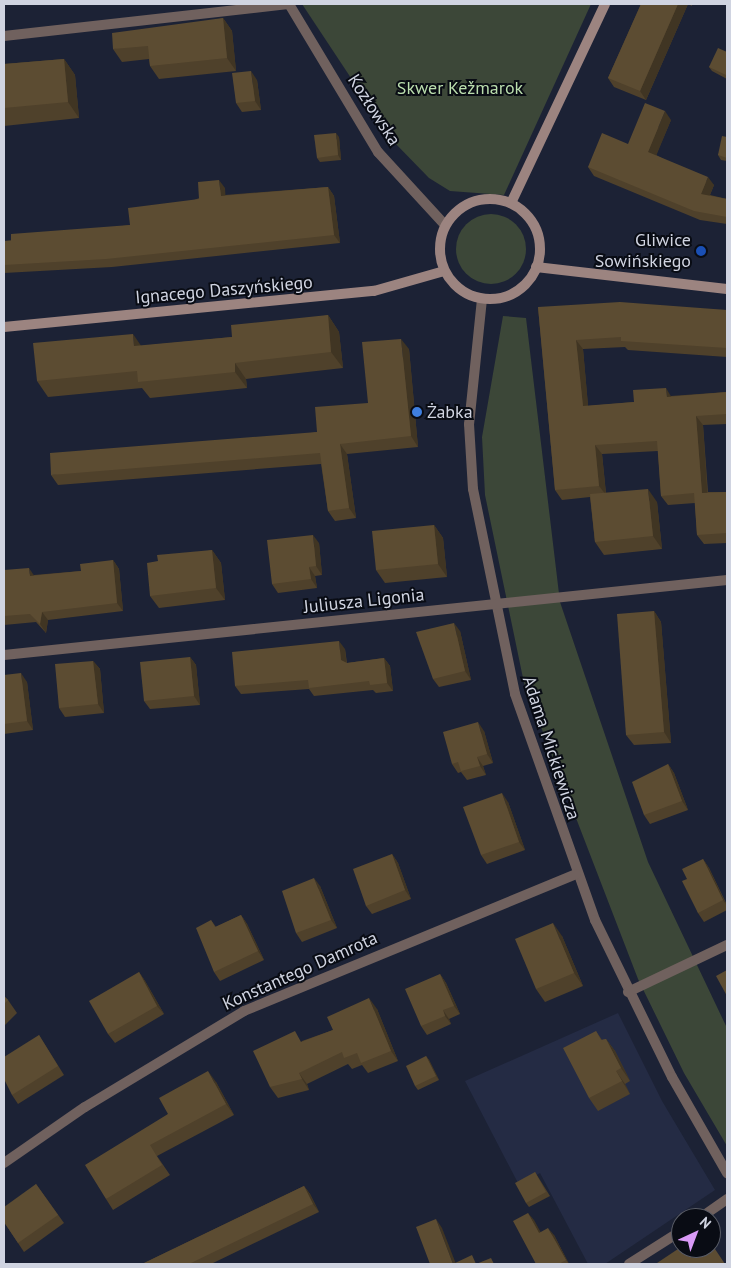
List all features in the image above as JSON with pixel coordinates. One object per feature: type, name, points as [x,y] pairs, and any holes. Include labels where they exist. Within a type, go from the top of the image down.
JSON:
[{"type":"street","points":[[4,36],[289,4]]},
{"type":"street","name":"Kozłowska","points":[[289,4],[378,152],[445,225]]},
{"type":"street","points":[[511,203],[605,4]]},
{"type":"street","points":[[484,199],[511,203],[534,226],[540,253],[536,267],[515,292],[482,299],[460,289],[444,271],[440,240],[445,225],[469,203],[484,199]]},
{"type":"street","points":[[536,267],[727,289]]},
{"type":"street","name":"Ignacego Daszyńskiego","points":[[4,327],[374,291],[444,271]]},
{"type":"street","name":"Adama Mickiewicza","points":[[482,299],[469,424],[473,488],[494,603],[515,694],[576,874],[628,992],[727,1173]]},
{"type":"street","name":"Juliusza Ligonia","points":[[4,655],[727,580]]},
{"type":"street","name":"Konstantego Damrota","points":[[4,1163],[85,1107],[244,1010],[576,874]]},
{"type":"street","points":[[628,992],[727,945]]},
{"type":"street","points":[[715,1208],[727,1200]]},
{"type":"street","points":[[629,1264],[671,1237]]},
{"type":"shaded area","points":[[618,1013],[662,1101],[715,1190],[688,1208],[671,1208],[671,1220],[605,1264],[588,1264],[540,1173],[519,1185],[465,1081]]},
{"type":"green space","name":"Skwer Kežmarok","points":[[302,4],[591,4],[504,195],[450,191],[429,178],[392,140]]},
{"type":"green space","points":[[498,214],[511,220],[520,229],[524,235],[526,249],[524,263],[516,274],[505,282],[484,284],[477,282],[466,274],[458,263],[456,242],[458,235],[466,224],[477,216]]},
{"type":"green space","points":[[503,316],[526,318],[560,602],[648,862],[727,1028],[727,1146],[684,1073],[638,979],[524,683],[485,495],[482,437]]},
{"type":"building","points":[[641,4],[678,4],[640,91],[608,78]]},
{"type":"building","points":[[223,18],[227,58],[150,66],[148,46],[113,49],[112,33]]},
{"type":"building","points":[[718,48],[727,52],[726,75],[709,67]]},
{"type":"building","points":[[64,59],[68,102],[4,108],[4,64]]},
{"type":"building","points":[[251,71],[255,101],[236,103],[232,73]]},
{"type":"building","points":[[645,103],[665,111],[648,152],[708,177],[701,194],[727,199],[727,217],[694,211],[588,167],[602,133],[628,144]]},
{"type":"building","points":[[336,133],[338,155],[317,158],[314,135]]},
{"type":"building","points":[[722,136],[727,137],[727,158],[718,155]]},
{"type":"building","points":[[219,180],[221,196],[328,187],[334,235],[106,259],[4,265],[4,241],[11,241],[11,234],[130,225],[128,208],[199,199],[198,182]]},
{"type":"building","points":[[620,302],[727,310],[727,348],[621,341],[621,337],[576,340],[583,406],[634,402],[633,390],[666,388],[667,397],[727,392],[727,414],[696,416],[702,493],[727,492],[727,533],[697,535],[694,493],[661,496],[657,441],[595,445],[599,486],[555,490],[538,307]]},
{"type":"building","points":[[328,315],[331,352],[235,363],[235,372],[138,382],[137,371],[37,381],[33,343],[133,334],[134,346],[232,337],[231,325]]},
{"type":"building","points":[[401,339],[411,436],[340,444],[349,508],[328,511],[320,453],[51,475],[50,453],[317,432],[315,407],[368,403],[362,342]]},
{"type":"building","points":[[648,489],[653,536],[595,542],[590,494]]},
{"type":"building","points":[[434,525],[438,564],[376,570],[372,531]]},
{"type":"building","points":[[313,535],[316,566],[309,567],[311,579],[272,584],[267,540]]},
{"type":"building","points":[[212,550],[216,588],[150,596],[147,563],[158,561],[157,555]]},
{"type":"building","points":[[113,560],[117,603],[42,612],[40,624],[30,614],[4,616],[4,570],[29,568],[30,576],[81,571],[80,564]]},
{"type":"building","points":[[654,611],[664,732],[626,735],[617,614]]},
{"type":"building","points":[[454,623],[465,671],[433,679],[416,632]]},
{"type":"building","points":[[339,641],[341,660],[347,663],[384,658],[387,683],[370,685],[369,681],[309,688],[308,680],[235,686],[232,652]]},
{"type":"building","points":[[190,657],[194,696],[144,701],[140,662]]},
{"type":"building","points":[[93,661],[98,704],[59,708],[55,664]]},
{"type":"building","points":[[21,673],[27,721],[4,724],[4,675]]},
{"type":"building","points":[[478,722],[487,754],[477,757],[480,766],[461,771],[458,762],[452,764],[443,732]]},
{"type":"building","points":[[668,764],[682,801],[644,815],[632,782]]},
{"type":"building","points":[[502,793],[519,842],[481,855],[463,807]]},
{"type":"building","points":[[392,854],[405,890],[366,906],[353,869]]},
{"type":"building","points":[[703,859],[723,900],[698,913],[682,881],[687,879],[682,869]]},
{"type":"building","points":[[314,878],[331,920],[296,933],[282,891]]},
{"type":"building","points":[[241,915],[258,951],[214,972],[196,928],[211,920],[215,927]]},
{"type":"building","points":[[553,923],[574,973],[536,989],[515,939]]},
{"type":"building","points":[[727,970],[727,996],[716,976]]},
{"type":"building","points":[[139,972],[157,1006],[108,1034],[89,1001]]},
{"type":"building","points":[[440,974],[454,1006],[443,1010],[445,1016],[421,1026],[405,989]]},
{"type":"building","points":[[4,996],[8,1000],[4,1004]]},
{"type":"building","points":[[369,998],[391,1051],[361,1063],[357,1053],[344,1058],[342,1052],[299,1073],[302,1079],[270,1087],[253,1051],[295,1031],[301,1042],[333,1030],[327,1017]]},
{"type":"building","points":[[596,1031],[601,1040],[606,1039],[621,1068],[616,1071],[622,1081],[589,1098],[563,1048]]},
{"type":"building","points":[[39,1035],[58,1066],[12,1095],[4,1079],[4,1057]]},
{"type":"building","points":[[426,1056],[436,1076],[415,1086],[406,1066]]},
{"type":"building","points":[[208,1071],[226,1104],[150,1145],[162,1165],[106,1199],[85,1165],[168,1114],[159,1098]]},
{"type":"building","points":[[535,1172],[546,1192],[526,1203],[515,1183]]},
{"type":"building","points":[[36,1184],[58,1215],[18,1243],[4,1222],[4,1207]]},
{"type":"building","points":[[304,1186],[313,1204],[189,1264],[142,1264]]},
{"type":"building","points":[[528,1213],[539,1233],[548,1228],[566,1260],[559,1264],[536,1264],[513,1221]]},
{"type":"building","points":[[436,1219],[453,1264],[430,1264],[416,1227]]},
{"type":"building","points":[[671,1254],[671,1258],[721,1258],[725,1264],[658,1264]]},
{"type":"building","points":[[472,1255],[476,1264],[453,1264]]},
{"type":"building","points":[[491,1258],[494,1264],[476,1264]]},
{"type":"place","name":"Gliwice Sowińskiego","points":[[701,251]]},
{"type":"place","name":"Żabka","points":[[417,412]]}]
